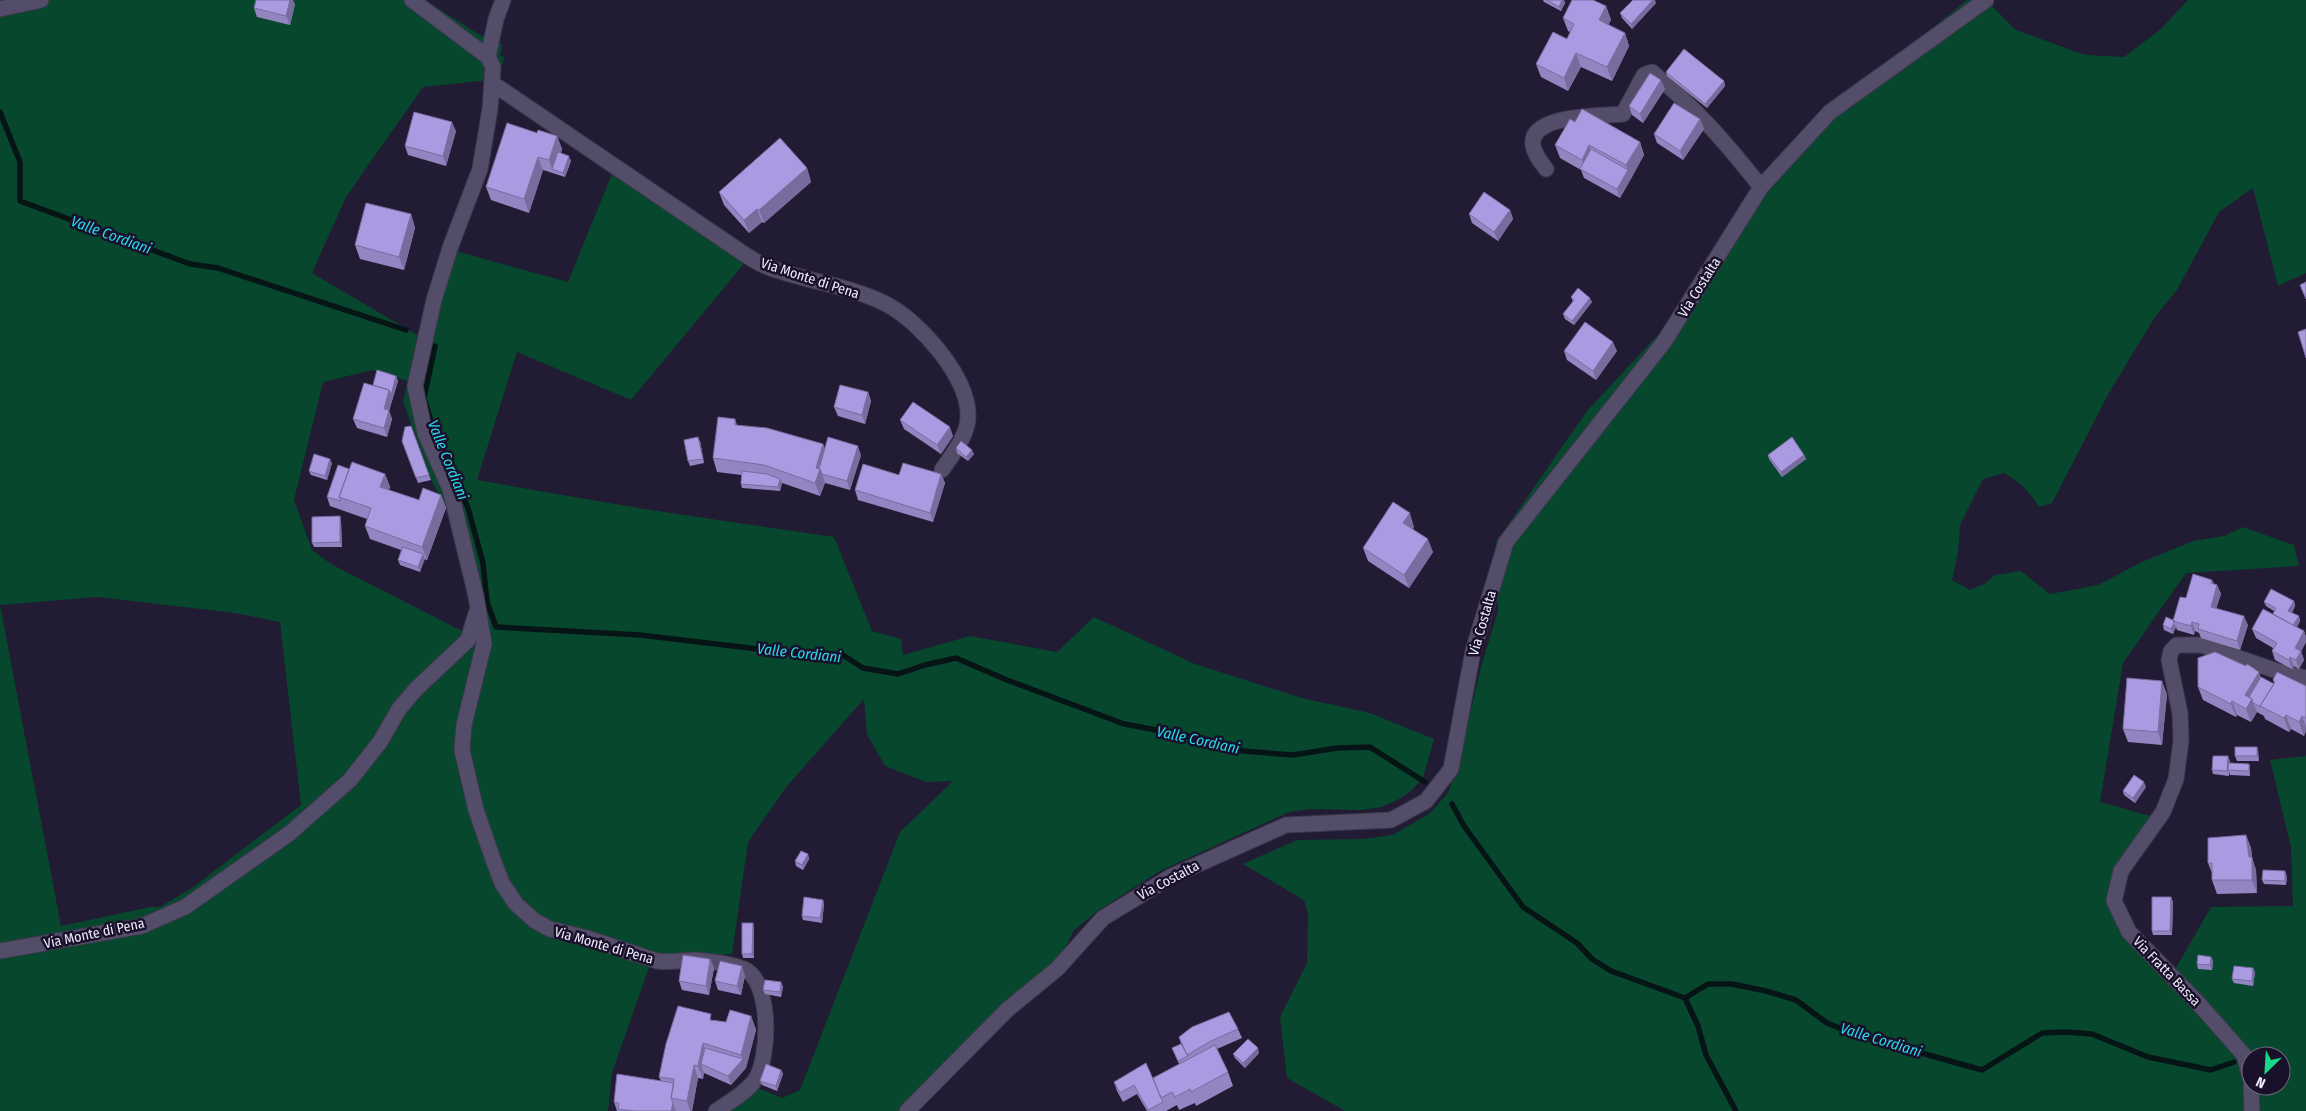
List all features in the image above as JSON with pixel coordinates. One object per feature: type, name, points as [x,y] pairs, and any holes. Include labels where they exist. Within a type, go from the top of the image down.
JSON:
[{"type":"street","points":[[0,9],[40,0]]},
{"type":"street","points":[[412,0],[488,57],[502,0]]},
{"type":"street","name":"Via Costalta","points":[[907,1111],[1008,1009],[1057,968],[1103,918],[1172,876],[1286,825],[1391,820],[1426,802],[1450,769],[1473,652],[1506,542],[1664,342],[1761,187],[1830,112],[1986,0]]},
{"type":"street","name":"Via Monte di Pena","points":[[488,57],[492,67],[492,83],[490,109],[480,169],[450,248],[434,300],[415,386],[425,433],[450,489],[476,596],[477,613],[484,644],[464,725],[462,750],[476,810],[502,883],[516,904],[535,921],[550,929],[587,938],[657,960],[668,962],[696,960],[746,970],[754,976],[760,991],[767,1040],[760,1068],[755,1080],[716,1111]]},
{"type":"street","points":[[1546,169],[1537,155],[1533,144],[1536,132],[1551,122],[1623,114],[1644,75],[1652,72],[1677,93],[1718,133],[1761,187]]},
{"type":"street","name":"Via Monte di Pena","points":[[492,83],[744,254],[767,267],[853,291],[888,305],[911,322],[950,364],[961,384],[966,400],[969,417],[963,434],[942,470]]},
{"type":"street","name":"Via Monte di Pena","points":[[0,951],[142,926],[185,907],[282,839],[350,780],[380,742],[399,709],[416,689],[468,640],[477,613]]},
{"type":"street","name":"Via Fratta Bassa","points":[[2241,1053],[2199,1004],[2129,932],[2114,901],[2120,872],[2163,812],[2176,778],[2181,742],[2180,713],[2169,660],[2171,651],[2177,645],[2202,645],[2277,671],[2306,678]]},
{"type":"street","points":[[2252,1096],[2252,1111]]},
{"type":"green space","points":[[0,0],[425,0],[478,34],[502,44],[500,56],[504,57],[503,65],[499,65],[499,79],[423,87],[346,197],[312,273],[424,339],[448,249],[568,282],[612,174],[747,260],[631,400],[517,352],[477,480],[644,509],[834,537],[872,631],[901,639],[903,655],[970,636],[1057,652],[1094,617],[1195,664],[1302,698],[1370,713],[1434,739],[1423,778],[1411,791],[1382,807],[1362,810],[1312,809],[1289,812],[1160,871],[1099,910],[1074,930],[1052,974],[906,1111],[723,1111],[756,1087],[782,1098],[800,1090],[900,832],[953,781],[926,782],[885,766],[867,734],[864,699],[787,786],[748,842],[732,954],[697,956],[654,953],[612,1073],[608,1111],[0,1111]],"holes":[[[373,370],[408,381],[403,401],[431,480],[447,509],[461,559],[469,607],[462,631],[331,564],[312,550],[294,500],[323,382]],[[98,597],[235,613],[280,622],[301,805],[192,888],[160,907],[150,907],[61,926],[0,605]]]},
{"type":"green space","points":[[1967,0],[1986,0],[2016,30],[2085,55],[2124,57],[2161,29],[2188,0],[2306,0],[2306,273],[2278,286],[2253,188],[2219,212],[2177,290],[2155,317],[2110,391],[2052,503],[2039,507],[2024,488],[2004,473],[1983,479],[1960,525],[1958,552],[1952,580],[1970,590],[1984,584],[1995,575],[2021,571],[2050,594],[2098,585],[2142,562],[2193,541],[2224,536],[2243,527],[2294,545],[2299,566],[2186,573],[2123,663],[2100,802],[2154,817],[2123,858],[2107,903],[2169,980],[2211,907],[2293,906],[2291,847],[2270,760],[2306,756],[2306,1111],[1345,1111],[1287,1078],[1280,1017],[1307,963],[1308,914],[1304,900],[1243,864],[1297,840],[1364,839],[1392,835],[1429,814],[1447,794],[1456,773],[1481,667],[1498,611],[1496,542],[1587,411],[1695,295],[1763,178],[1817,122]]},
{"type":"building","points":[[256,0],[290,0],[286,16],[254,8]]},
{"type":"building","points":[[1547,0],[1562,0],[1559,7]]},
{"type":"building","points":[[1572,0],[1593,0],[1606,6],[1599,20],[1625,33],[1607,67],[1576,53],[1564,78],[1536,64],[1553,32],[1567,39],[1574,24],[1563,18]]},
{"type":"building","points":[[1633,0],[1653,0],[1631,24],[1620,13]]},
{"type":"building","points":[[1684,49],[1724,81],[1705,104],[1666,72]]},
{"type":"building","points":[[1650,73],[1661,80],[1640,114],[1629,106]]},
{"type":"building","points":[[1674,103],[1700,119],[1680,151],[1654,134]]},
{"type":"building","points":[[1582,109],[1640,142],[1626,165],[1589,145],[1582,160],[1555,145],[1570,119],[1575,122]]},
{"type":"building","points":[[414,112],[452,122],[443,156],[405,146]]},
{"type":"building","points":[[507,123],[537,133],[538,130],[557,136],[549,160],[538,157],[524,199],[486,187]]},
{"type":"building","points":[[780,138],[807,168],[759,210],[757,209],[744,220],[719,192]]},
{"type":"building","points":[[1591,149],[1628,170],[1617,189],[1580,169]]},
{"type":"building","points":[[558,152],[569,156],[563,173],[552,169]]},
{"type":"building","points":[[1484,192],[1510,210],[1494,232],[1469,214]]},
{"type":"building","points":[[366,203],[411,214],[399,257],[355,245]]},
{"type":"building","points":[[2306,282],[2306,299],[2300,285]]},
{"type":"building","points":[[1578,288],[1590,298],[1572,321],[1563,314],[1574,300],[1571,297]]},
{"type":"building","points":[[1585,322],[1613,342],[1593,371],[1564,351]]},
{"type":"building","points":[[2306,329],[2306,358],[2298,332]]},
{"type":"building","points":[[377,370],[396,376],[391,395],[389,390],[373,385]]},
{"type":"building","points":[[364,383],[389,390],[384,409],[389,410],[384,428],[353,419]]},
{"type":"building","points":[[840,385],[868,392],[862,415],[834,407]]},
{"type":"building","points":[[913,402],[950,427],[937,445],[900,420]]},
{"type":"building","points":[[718,417],[735,419],[735,425],[767,428],[823,444],[816,468],[820,469],[815,483],[764,465],[713,458]]},
{"type":"building","points":[[411,426],[429,475],[416,478],[402,441],[405,427]]},
{"type":"building","points":[[698,437],[703,459],[688,461],[684,440]]},
{"type":"building","points":[[828,437],[858,446],[847,481],[822,474],[819,469]]},
{"type":"building","points":[[1792,437],[1804,455],[1781,472],[1768,455]]},
{"type":"building","points":[[961,441],[972,450],[966,457],[956,448]]},
{"type":"building","points":[[314,454],[330,459],[325,476],[309,471]]},
{"type":"building","points":[[352,462],[385,474],[380,487],[419,500],[423,488],[441,495],[422,547],[365,526],[371,508],[339,497]]},
{"type":"building","points":[[903,463],[941,474],[930,513],[855,490],[863,464],[899,475]]},
{"type":"building","points":[[338,465],[349,469],[339,497],[341,501],[327,497]]},
{"type":"building","points":[[742,471],[767,474],[780,479],[778,487],[741,484]]},
{"type":"building","points":[[1393,502],[1410,513],[1403,523],[1428,539],[1404,575],[1363,548]]},
{"type":"building","points":[[340,516],[340,542],[312,543],[312,517]]},
{"type":"building","points":[[403,547],[423,554],[418,567],[398,560]]},
{"type":"building","points":[[2193,574],[2212,580],[2211,583],[2217,585],[2211,607],[2244,616],[2237,641],[2198,629],[2199,624],[2192,622],[2191,626],[2173,621],[2180,597],[2186,598]]},
{"type":"building","points":[[2271,589],[2294,601],[2288,611],[2299,616],[2293,625],[2273,614],[2276,608],[2264,602]]},
{"type":"building","points":[[2263,609],[2304,631],[2295,648],[2301,651],[2296,660],[2290,657],[2289,660],[2272,651],[2277,643],[2252,629]]},
{"type":"building","points":[[2166,617],[2175,621],[2173,621],[2171,629],[2163,625]]},
{"type":"building","points":[[2215,652],[2246,666],[2247,664],[2259,672],[2245,695],[2252,699],[2246,709],[2232,701],[2231,704],[2198,687],[2198,658]]},
{"type":"building","points":[[2277,672],[2306,686],[2306,718],[2302,716],[2299,722],[2286,715],[2284,718],[2260,706],[2275,682],[2273,680]]},
{"type":"building","points":[[2261,677],[2274,684],[2261,707],[2253,703],[2249,697]]},
{"type":"building","points":[[2127,678],[2162,681],[2158,732],[2123,729]]},
{"type":"building","points":[[2235,747],[2257,747],[2257,756],[2235,756]]},
{"type":"building","points":[[2213,756],[2228,756],[2227,771],[2212,770]]},
{"type":"building","points":[[2229,763],[2249,764],[2249,771],[2228,770]]},
{"type":"building","points":[[2134,775],[2144,782],[2133,798],[2123,791]]},
{"type":"building","points":[[2246,835],[2249,857],[2252,857],[2252,880],[2212,880],[2212,863],[2208,863],[2208,838]]},
{"type":"building","points":[[801,851],[808,854],[802,865],[795,861]]},
{"type":"building","points":[[2263,870],[2285,871],[2285,881],[2262,880]]},
{"type":"building","points":[[804,897],[823,900],[820,918],[802,916]]},
{"type":"building","points":[[2152,897],[2171,897],[2170,931],[2152,931]]},
{"type":"building","points":[[742,923],[753,923],[752,954],[742,954]]},
{"type":"building","points":[[683,955],[710,959],[706,986],[679,981]]},
{"type":"building","points":[[2198,955],[2211,957],[2210,965],[2197,964]]},
{"type":"building","points":[[720,961],[742,966],[737,986],[715,981]]},
{"type":"building","points":[[2234,966],[2253,968],[2252,981],[2232,979]]},
{"type":"building","points":[[765,980],[781,982],[780,992],[763,990]]},
{"type":"building","points":[[678,1006],[711,1014],[710,1020],[726,1022],[730,1010],[751,1016],[741,1055],[703,1043],[698,1066],[694,1065],[687,1101],[671,1098],[674,1079],[659,1077],[666,1044]]},
{"type":"building","points":[[1229,1012],[1238,1029],[1211,1041],[1187,1055],[1179,1037],[1192,1027]]},
{"type":"building","points":[[1248,1039],[1258,1048],[1243,1063],[1233,1054]]},
{"type":"building","points":[[1181,1044],[1188,1056],[1178,1061],[1172,1048]]},
{"type":"building","points":[[1215,1045],[1228,1072],[1191,1092],[1190,1089],[1175,1097],[1172,1092],[1161,1098],[1153,1078]]},
{"type":"building","points":[[705,1048],[743,1059],[728,1076],[701,1064]]},
{"type":"building","points":[[1146,1063],[1163,1102],[1148,1110],[1134,1085],[1120,1093],[1114,1082]]},
{"type":"building","points":[[766,1064],[781,1070],[776,1086],[760,1081]]},
{"type":"building","points":[[617,1074],[674,1083],[671,1111],[618,1109],[619,1103],[614,1102]]},
{"type":"waterway","name":"Valle Cordiani","points":[[0,112],[20,162],[20,201],[190,264],[218,268],[406,330]]},
{"type":"waterway","name":"Valle Cordiani","points":[[435,346],[424,398],[434,431],[468,508],[483,563],[487,602],[496,627],[640,635],[782,652],[843,655],[863,668],[898,674],[956,658],[1007,680],[1124,724],[1183,735],[1243,751],[1293,755],[1337,748],[1370,747],[1425,782]]},
{"type":"waterway","name":"Valle Cordiani","points":[[1452,804],[1464,826],[1523,907],[1577,943],[1592,959],[1611,971],[1685,998],[1708,984],[1732,984],[1766,991],[1796,1000],[1827,1023],[1857,1035],[1982,1070],[2042,1033],[2065,1032],[2092,1034],[2148,1057],[2211,1070],[2234,1062]]},
{"type":"waterway","points":[[1685,998],[1698,1026],[1706,1055],[1736,1111]]}]
